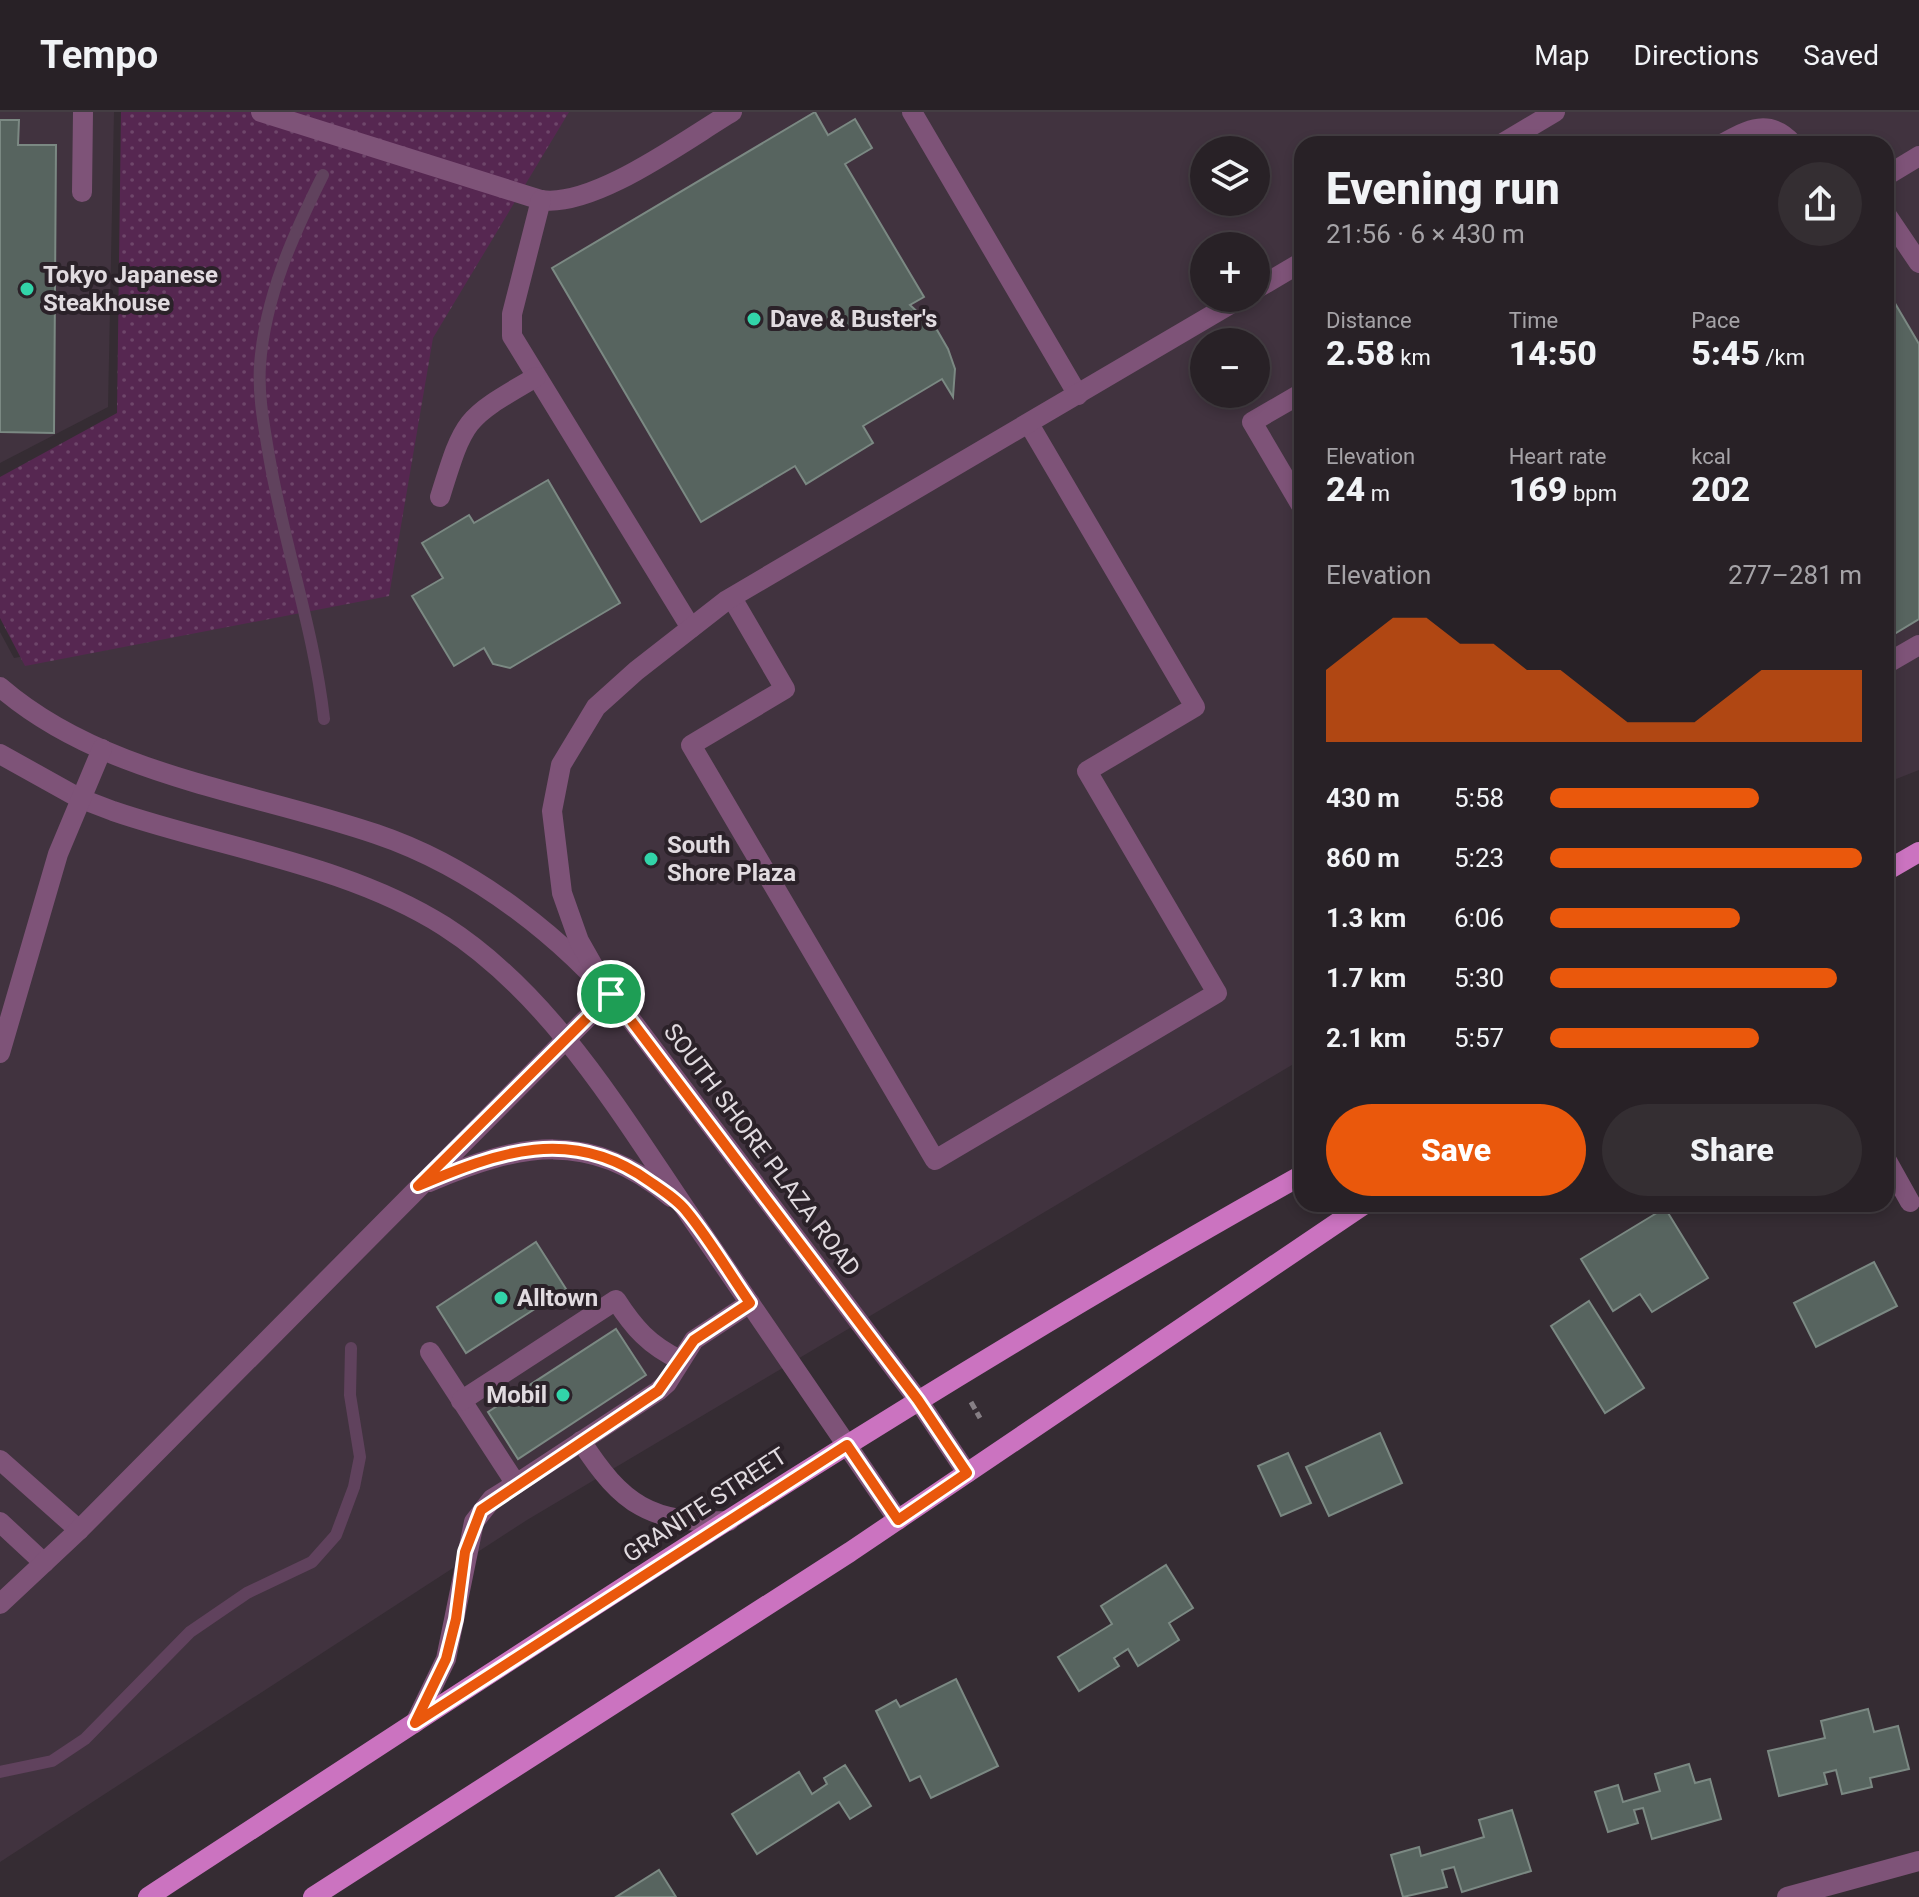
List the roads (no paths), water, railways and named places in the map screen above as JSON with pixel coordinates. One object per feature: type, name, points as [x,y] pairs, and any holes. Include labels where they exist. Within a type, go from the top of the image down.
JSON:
[{"type":"main road","points":[[1894,866],[1919,852]]},
{"type":"main road","name":"GRANITE STREET","points":[[148,1897],[918,1400],[1103,1287],[1294,1180]]},
{"type":"main road","points":[[313,1897],[898,1520],[1353,1212]]},
{"type":"street","points":[[82,192],[83,112]]},
{"type":"street","points":[[261,112],[541,200],[562,202],[585,196],[732,112]]},
{"type":"street","points":[[912,112],[1078,395]]},
{"type":"street","points":[[1514,136],[1555,112]]},
{"type":"street","points":[[1736,136],[1766,127],[1784,136]]},
{"type":"street","points":[[1894,171],[1919,156]]},
{"type":"street","points":[[541,200],[511,325],[512,336],[691,628]]},
{"type":"street","points":[[1894,226],[1919,263]]},
{"type":"street","points":[[1270,281],[1294,267]]},
{"type":"street","points":[[0,1604],[79,1530],[611,994],[579,941],[562,893],[552,811],[570,747],[596,707],[732,598],[1217,312]]},
{"type":"street","points":[[440,497],[456,447],[470,418],[536,377]]},
{"type":"street","points":[[1294,398],[1252,422],[1294,493]]},
{"type":"street","points":[[732,598],[785,689],[691,745],[935,1160],[1217,993],[1087,771],[1195,707],[1029,424]]},
{"type":"street","points":[[1894,659],[1919,645]]},
{"type":"street","name":"SOUTH SHORE PLAZA ROAD","points":[[0,687],[44,719],[102,749],[409,847],[503,901],[585,968],[611,994],[918,1400],[967,1473]]},
{"type":"street","points":[[0,1053],[58,854],[102,749]]},
{"type":"street","points":[[0,754],[79,798],[151,824],[337,878],[406,905],[442,926],[495,965],[521,989],[563,1040],[686,1209],[898,1520]]},
{"type":"street","points":[[418,1186],[507,1154],[550,1147],[570,1148],[616,1162],[640,1174],[686,1209]]},
{"type":"street","points":[[1894,1173],[1910,1202]]},
{"type":"street","points":[[461,1401],[616,1300],[636,1331],[648,1342],[680,1360]]},
{"type":"street","points":[[415,1723],[446,1659],[474,1522],[492,1499],[658,1391],[694,1340],[750,1303]]},
{"type":"street","points":[[430,1352],[516,1484]]},
{"type":"street","points":[[581,1441],[615,1489],[642,1508],[690,1521],[729,1521]]},
{"type":"street","points":[[0,1460],[79,1530]]},
{"type":"street","points":[[0,1522],[44,1563]]},
{"type":"street","points":[[1787,1897],[1919,1861]]},
{"type":"waterway","points":[[323,175],[301,220],[274,291],[263,340],[260,377],[269,456],[313,653],[324,719]]},
{"type":"waterway","points":[[0,1772],[52,1761],[85,1739],[190,1632],[247,1593],[312,1562],[336,1535],[354,1487],[360,1457],[350,1395],[351,1348]]},
{"type":"place","name":"Tokyo Japanese Steakhouse","points":[[27,289]]},
{"type":"place","name":"Dave & Buster's","points":[[754,319]]},
{"type":"place","name":"South Shore Plaza","points":[[651,859]]},
{"type":"place","name":"Alltown","points":[[501,1298]]},
{"type":"place","name":"Mobil","points":[[563,1395]]}]
